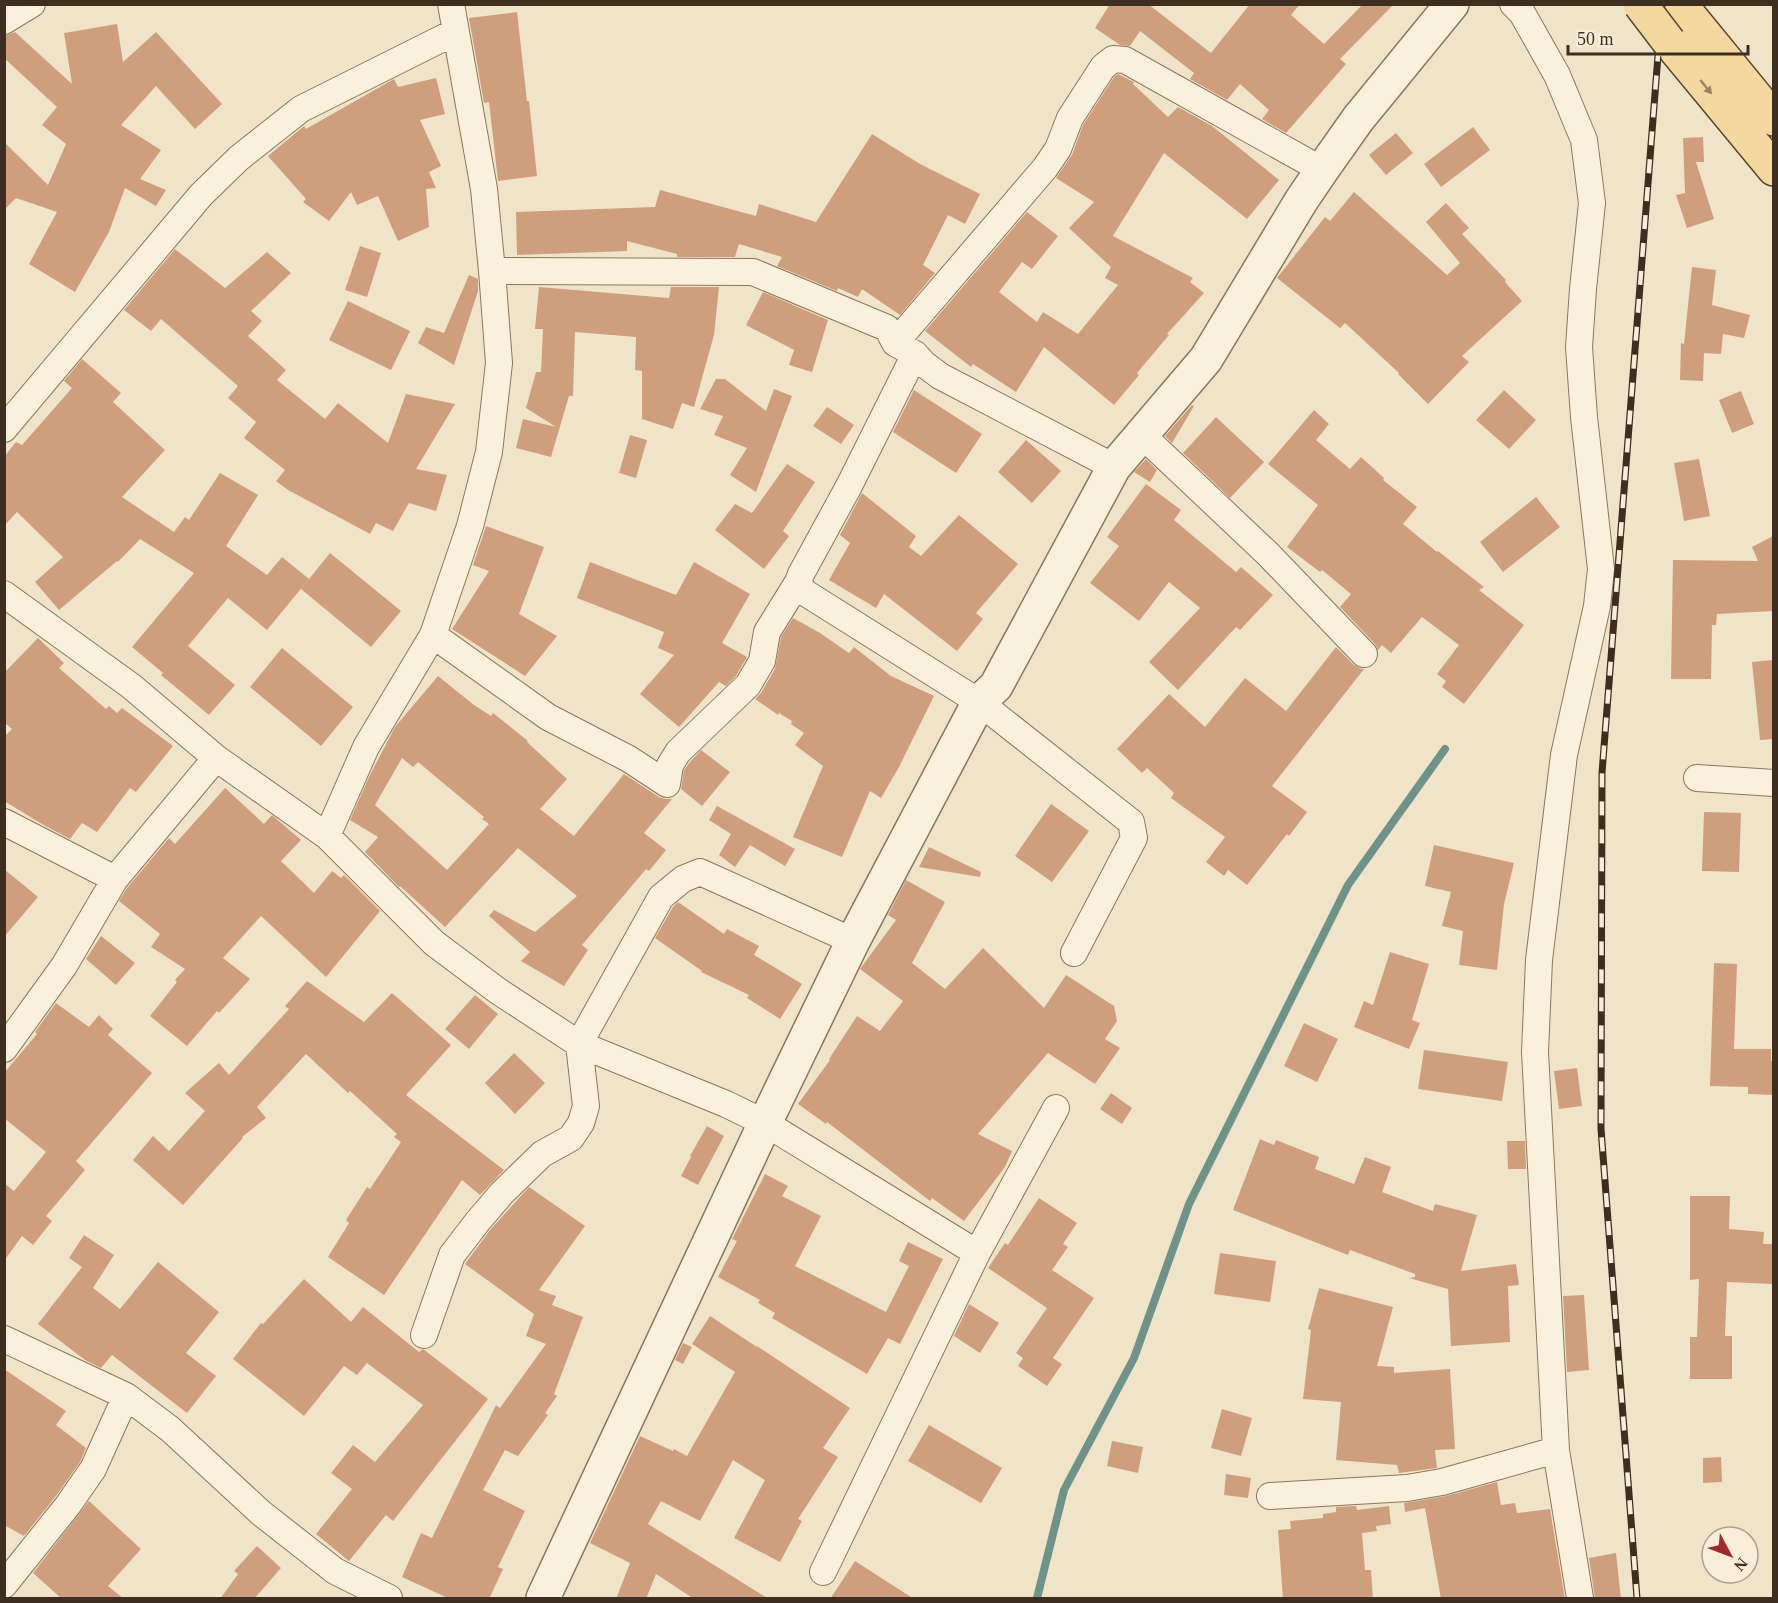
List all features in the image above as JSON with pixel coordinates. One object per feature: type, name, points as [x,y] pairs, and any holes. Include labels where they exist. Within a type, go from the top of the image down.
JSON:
[{"type":"main road","points":[[1640,4],[1773,169]]},
{"type":"main road","points":[[1685,12],[1773,119]]},
{"type":"street","points":[[4,21],[32,4]]},
{"type":"street","points":[[327,836],[366,747],[433,635],[470,526],[489,452],[499,363],[492,271],[484,189],[454,32],[451,4]]},
{"type":"street","points":[[543,1599],[765,1123],[853,941],[979,702],[996,686],[1114,467],[1206,359],[1322,170],[1358,119],[1452,4]]},
{"type":"street","points":[[1513,4],[1522,13],[1557,75],[1584,140],[1592,203],[1579,347],[1584,417],[1601,569],[1597,606],[1564,755],[1539,960],[1535,1052],[1556,1450],[1580,1599]]},
{"type":"street","points":[[4,429],[201,195],[239,158],[302,109],[454,32]]},
{"type":"street","points":[[433,635],[548,717],[629,759],[667,784],[670,765],[678,752],[748,686],[762,661],[767,632],[798,582],[849,486],[905,348],[1058,150],[1070,118],[1103,67],[1113,59],[1125,60],[1322,170]]},
{"type":"street","points":[[492,271],[753,272],[887,328],[905,348],[940,376],[1114,467]]},
{"type":"street","points":[[1142,435],[1268,554],[1364,654]]},
{"type":"street","points":[[798,582],[804,592],[979,702],[1131,822],[1134,838],[1074,953]]},
{"type":"street","points":[[4,594],[131,686],[216,758],[327,836],[434,943],[498,991],[579,1044],[726,1104],[765,1123],[977,1253]]},
{"type":"street","points":[[4,1049],[64,966],[115,879],[216,758]]},
{"type":"street","points":[[1697,778],[1773,783]]},
{"type":"street","points":[[4,822],[115,879]]},
{"type":"street","points":[[424,1335],[452,1255],[502,1193],[542,1154],[571,1138],[581,1123],[586,1106],[579,1044],[661,897],[683,879],[700,872],[853,941]]},
{"type":"street","points":[[823,1572],[977,1253],[1056,1108]]},
{"type":"street","points":[[4,1339],[126,1396],[170,1429],[261,1513],[335,1571],[389,1599]]},
{"type":"street","points":[[4,1585],[68,1505],[93,1469],[126,1396]]},
{"type":"street","points":[[1270,1496],[1407,1488],[1442,1482],[1556,1450]]},
{"type":"building","points":[[1110,4],[1148,4],[1211,53],[1250,4],[1300,4],[1291,15],[1324,44],[1363,4],[1394,4],[1340,59],[1346,64],[1286,133],[1262,119],[1269,110],[1240,84],[1227,100],[1190,79],[1194,73],[1140,31],[1130,46],[1120,45],[1095,28]]},
{"type":"building","points":[[517,12],[537,176],[498,181],[489,102],[484,103],[469,18]]},
{"type":"building","points":[[117,24],[123,62],[156,32],[222,104],[195,129],[156,86],[121,125],[161,150],[140,179],[166,190],[156,206],[125,188],[109,232],[75,292],[29,264],[57,212],[16,198],[4,210],[4,142],[48,185],[66,144],[42,125],[57,107],[4,58],[4,36],[15,32],[72,84],[64,33]]},
{"type":"building","points":[[1118,74],[1134,82],[1133,84],[1168,117],[1178,107],[1212,126],[1279,180],[1247,219],[1164,153],[1113,236],[1193,278],[1190,282],[1204,293],[1167,334],[1169,335],[1114,405],[1044,347],[1016,392],[973,364],[971,367],[925,331],[1027,212],[1058,236],[1032,269],[1022,262],[999,292],[1037,322],[1043,312],[1078,334],[1118,285],[1105,278],[1111,267],[1069,228],[1094,202],[1056,178],[1072,155],[1083,125]]},
{"type":"building","points":[[436,78],[445,114],[420,120],[441,166],[429,172],[436,188],[426,189],[429,227],[398,241],[378,196],[357,205],[351,192],[329,221],[303,202],[306,199],[268,156],[304,126],[306,129],[394,79],[398,87]]},
{"type":"building","points":[[1473,127],[1490,150],[1441,187],[1424,164]]},
{"type":"building","points":[[1396,133],[1413,153],[1386,175],[1369,155]]},
{"type":"building","points":[[872,134],[920,164],[980,194],[965,224],[948,215],[923,265],[935,273],[900,315],[862,289],[858,297],[838,288],[837,291],[777,266],[782,257],[739,244],[735,257],[677,257],[677,254],[627,241],[627,251],[517,255],[516,212],[655,207],[660,190],[756,216],[759,204],[816,222]]},
{"type":"building","points":[[1703,137],[1704,162],[1696,162],[1714,219],[1687,228],[1676,195],[1685,193],[1683,138]]},
{"type":"building","points":[[1354,192],[1447,275],[1460,263],[1426,222],[1446,203],[1469,228],[1462,234],[1506,280],[1505,282],[1522,301],[1462,356],[1469,362],[1428,404],[1399,373],[1345,323],[1340,328],[1277,278],[1325,217],[1330,221]]},
{"type":"building","points":[[360,246],[381,253],[367,297],[345,290]]},
{"type":"building","points":[[175,249],[225,288],[267,252],[291,273],[251,311],[262,321],[248,336],[286,370],[277,380],[325,419],[338,403],[388,443],[406,394],[455,404],[416,469],[447,475],[436,511],[409,503],[393,531],[376,523],[370,534],[288,490],[276,481],[285,470],[244,438],[256,422],[228,398],[238,386],[161,319],[151,331],[124,310]]},
{"type":"building","points":[[1692,267],[1716,270],[1712,305],[1750,315],[1744,338],[1723,334],[1721,354],[1704,353],[1703,381],[1680,380],[1681,343],[1684,344]]},
{"type":"building","points":[[469,275],[478,279],[478,291],[454,365],[418,343],[426,327],[444,333]]},
{"type":"building","points":[[539,287],[669,298],[671,287],[719,287],[714,335],[694,407],[682,403],[673,429],[642,419],[642,371],[635,370],[636,337],[575,332],[573,396],[569,396],[551,457],[516,448],[523,419],[556,427],[526,408],[536,372],[541,372],[543,329],[535,329]]},
{"type":"building","points":[[763,292],[828,320],[812,372],[789,365],[794,350],[746,325]]},
{"type":"building","points":[[348,301],[410,331],[391,370],[329,340]]},
{"type":"building","points":[[82,359],[121,393],[113,402],[165,450],[122,497],[174,532],[185,517],[189,520],[220,473],[258,495],[226,546],[267,575],[282,557],[309,579],[267,630],[228,598],[188,646],[235,685],[209,715],[132,647],[194,573],[140,539],[118,562],[59,610],[35,582],[63,557],[17,512],[4,526],[4,457],[16,442],[22,445],[72,388],[64,381]]},
{"type":"building","points":[[716,379],[725,379],[766,411],[774,389],[792,396],[756,492],[730,475],[747,448],[714,435],[723,416],[700,409]]},
{"type":"building","points":[[914,390],[982,434],[956,473],[893,432]]},
{"type":"building","points":[[1504,390],[1536,420],[1509,449],[1476,420]]},
{"type":"building","points":[[1741,391],[1754,424],[1732,433],[1719,400]]},
{"type":"building","points":[[1192,405],[1194,406],[1172,443],[1165,436]]},
{"type":"building","points":[[827,407],[854,425],[841,444],[813,426]]},
{"type":"building","points":[[1314,410],[1329,424],[1316,440],[1350,469],[1361,457],[1384,478],[1383,480],[1417,507],[1403,524],[1484,587],[1479,590],[1524,625],[1464,704],[1442,687],[1446,681],[1437,674],[1459,645],[1422,617],[1391,653],[1382,645],[1378,650],[1340,607],[1351,594],[1322,570],[1320,572],[1287,547],[1318,505],[1268,464]]},
{"type":"building","points":[[1216,417],[1264,462],[1230,498],[1183,453]]},
{"type":"building","points":[[630,435],[647,440],[636,478],[619,473]]},
{"type":"building","points":[[1026,440],[1061,471],[1032,503],[998,472]]},
{"type":"building","points":[[1146,459],[1157,470],[1150,482],[1134,472]]},
{"type":"building","points":[[1699,459],[1710,516],[1684,521],[1674,463]]},
{"type":"building","points":[[787,464],[815,482],[783,531],[789,536],[764,569],[715,530],[735,504],[752,513]]},
{"type":"building","points":[[1146,484],[1181,510],[1174,520],[1236,572],[1241,567],[1273,595],[1240,630],[1236,627],[1178,690],[1149,662],[1200,608],[1169,582],[1139,621],[1090,583],[1119,546],[1107,537]]},
{"type":"building","points":[[862,493],[916,536],[909,547],[921,556],[959,515],[1018,564],[976,613],[983,619],[957,651],[884,594],[876,608],[829,580],[850,543],[840,535]]},
{"type":"building","points":[[1536,497],[1560,527],[1503,572],[1480,542]]},
{"type":"building","points":[[486,526],[544,547],[519,614],[557,636],[525,676],[452,629],[489,571],[473,565]]},
{"type":"building","points":[[1773,536],[1773,611],[1717,614],[1716,625],[1712,625],[1711,679],[1671,679],[1673,560],[1758,561],[1752,547]]},
{"type":"building","points":[[330,553],[401,611],[371,647],[301,589]]},
{"type":"building","points":[[590,562],[676,595],[694,562],[750,594],[722,643],[747,657],[736,676],[726,686],[719,682],[679,727],[640,694],[674,655],[658,648],[664,632],[577,598]]},
{"type":"building","points":[[793,618],[849,653],[854,647],[891,676],[934,696],[881,798],[870,791],[842,857],[793,837],[823,766],[795,745],[804,733],[791,724],[792,721],[779,713],[778,715],[755,699],[775,669],[781,637]]},
{"type":"building","points":[[38,638],[64,663],[59,668],[106,709],[109,706],[117,713],[122,708],[173,746],[136,792],[130,788],[97,832],[82,823],[70,839],[4,801],[4,737],[12,729],[4,722],[4,673]]},
{"type":"building","points":[[1336,647],[1353,664],[1364,669],[1272,786],[1307,812],[1247,885],[1228,870],[1224,876],[1206,862],[1225,837],[1171,798],[1174,793],[1147,768],[1142,773],[1117,749],[1169,694],[1205,727],[1245,678],[1286,711]]},
{"type":"building","points":[[282,648],[353,707],[321,746],[250,687]]},
{"type":"building","points":[[1773,660],[1773,739],[1760,740],[1752,662]]},
{"type":"building","points":[[438,676],[474,705],[491,716],[493,713],[528,741],[567,779],[540,809],[574,836],[624,774],[659,797],[672,799],[644,833],[666,850],[649,871],[646,869],[582,945],[588,950],[564,986],[521,961],[530,952],[489,916],[494,910],[535,932],[577,896],[518,848],[445,927],[399,887],[365,852],[378,837],[350,820],[395,727]],"holes":[[[402,758],[413,767],[418,762],[484,817],[482,819],[489,824],[447,870],[375,805]]]},
{"type":"building","points":[[701,750],[730,772],[702,806],[681,789],[684,770]]},
{"type":"building","points":[[225,788],[264,824],[272,815],[301,840],[281,861],[314,893],[332,871],[341,878],[344,875],[380,911],[326,977],[261,916],[223,958],[250,979],[219,1013],[217,1011],[187,1046],[150,1016],[185,969],[151,947],[160,934],[119,901],[127,888],[169,838],[175,844]]},
{"type":"building","points":[[1051,804],[1089,831],[1052,882],[1015,856]]},
{"type":"building","points":[[717,806],[795,849],[785,866],[750,845],[735,867],[719,855],[731,834],[709,820]]},
{"type":"building","points":[[1704,812],[1741,813],[1739,872],[1702,871]]},
{"type":"building","points":[[1434,845],[1514,863],[1504,904],[1497,970],[1459,965],[1463,931],[1442,926],[1451,892],[1425,886]]},
{"type":"building","points":[[929,847],[981,872],[980,877],[919,867]]},
{"type":"building","points":[[4,869],[38,897],[4,937]]},
{"type":"building","points":[[906,880],[945,902],[912,963],[945,989],[983,948],[1044,1008],[1066,975],[1114,1006],[1117,1021],[1105,1039],[1120,1048],[1095,1084],[1048,1053],[978,1134],[1012,1151],[1005,1167],[964,1221],[932,1198],[930,1201],[827,1122],[826,1124],[798,1104],[830,1060],[857,1016],[880,1031],[903,1001],[860,969],[896,920],[888,915]]},
{"type":"building","points":[[678,902],[724,934],[727,929],[759,946],[754,955],[802,984],[780,1019],[747,998],[749,995],[701,972],[655,938]]},
{"type":"building","points":[[101,936],[135,963],[116,985],[86,959]]},
{"type":"building","points":[[1390,952],[1429,964],[1412,1020],[1420,1023],[1409,1049],[1354,1027],[1364,1001],[1373,1005]]},
{"type":"building","points":[[1714,963],[1737,964],[1734,1049],[1771,1049],[1773,1095],[1748,1094],[1748,1087],[1710,1086]]},
{"type":"building","points":[[307,981],[364,1022],[392,993],[451,1045],[406,1095],[504,1170],[480,1195],[462,1180],[384,1295],[328,1257],[349,1223],[346,1220],[367,1187],[370,1189],[401,1142],[394,1137],[397,1134],[306,1054],[257,1107],[266,1118],[242,1137],[183,1205],[133,1160],[153,1136],[169,1151],[205,1111],[185,1093],[219,1063],[229,1075],[289,1009],[285,1006]]},
{"type":"building","points":[[475,995],[498,1014],[469,1049],[445,1029]]},
{"type":"building","points":[[56,1003],[89,1027],[99,1015],[113,1029],[108,1035],[152,1073],[76,1161],[85,1170],[46,1216],[52,1221],[33,1245],[22,1236],[4,1261],[4,1183],[14,1191],[46,1152],[4,1118],[4,1073],[37,1034],[35,1032]]},
{"type":"building","points":[[1304,1023],[1338,1039],[1317,1082],[1284,1066]]},
{"type":"building","points":[[1424,1050],[1508,1062],[1502,1101],[1418,1089]]},
{"type":"building","points":[[514,1053],[545,1083],[515,1114],[485,1083]]},
{"type":"building","points":[[1577,1068],[1582,1106],[1559,1109],[1554,1071]]},
{"type":"building","points":[[1111,1093],[1132,1108],[1122,1124],[1100,1109]]},
{"type":"building","points":[[707,1126],[724,1136],[698,1185],[681,1176]]},
{"type":"building","points":[[1260,1139],[1274,1145],[1276,1140],[1319,1157],[1315,1169],[1354,1184],[1365,1157],[1391,1167],[1382,1192],[1433,1211],[1435,1204],[1477,1215],[1461,1271],[1516,1264],[1519,1285],[1508,1286],[1510,1342],[1451,1346],[1448,1289],[1409,1278],[1415,1277],[1415,1274],[1350,1250],[1348,1255],[1233,1210]]},
{"type":"building","points":[[1507,1141],[1525,1141],[1526,1169],[1508,1169]]},
{"type":"building","points":[[765,1174],[788,1186],[782,1196],[821,1216],[795,1266],[886,1312],[909,1266],[899,1261],[908,1242],[943,1259],[900,1344],[888,1338],[867,1374],[772,1318],[775,1313],[758,1303],[760,1300],[718,1277],[737,1241],[732,1239]]},
{"type":"building","points":[[529,1187],[585,1226],[539,1290],[556,1296],[552,1305],[583,1317],[554,1394],[557,1396],[545,1413],[548,1415],[518,1456],[505,1450],[483,1490],[525,1511],[498,1567],[503,1569],[489,1599],[450,1599],[402,1577],[421,1533],[432,1538],[496,1405],[500,1408],[546,1344],[526,1336],[534,1314],[465,1264],[490,1230]]},
{"type":"building","points":[[1690,1196],[1730,1196],[1729,1229],[1764,1232],[1763,1244],[1773,1244],[1772,1284],[1727,1282],[1725,1336],[1732,1336],[1732,1379],[1690,1379],[1690,1337],[1697,1337],[1699,1279],[1690,1280]]},
{"type":"building","points":[[1039,1198],[1077,1223],[1063,1244],[1068,1247],[1052,1270],[1094,1298],[1053,1358],[1062,1364],[1047,1386],[1018,1366],[1023,1358],[1016,1353],[1047,1308],[988,1268],[1005,1243],[1008,1245]]},
{"type":"building","points":[[84,1235],[114,1255],[93,1288],[120,1309],[158,1262],[219,1312],[186,1353],[216,1376],[187,1413],[112,1355],[101,1368],[85,1360],[38,1324],[82,1267],[69,1258]]},
{"type":"building","points":[[1220,1253],[1276,1261],[1270,1302],[1214,1294]]},
{"type":"building","points":[[304,1279],[351,1322],[363,1307],[419,1352],[423,1349],[488,1399],[393,1521],[386,1515],[349,1561],[316,1534],[352,1489],[331,1473],[353,1445],[375,1462],[423,1405],[367,1363],[357,1375],[344,1366],[304,1416],[233,1359],[261,1323],[263,1324]]},
{"type":"building","points":[[1319,1288],[1393,1307],[1377,1366],[1394,1367],[1394,1373],[1450,1369],[1455,1449],[1435,1450],[1437,1468],[1399,1473],[1397,1465],[1336,1460],[1341,1402],[1303,1399],[1311,1330],[1308,1329]]},
{"type":"building","points":[[1584,1295],[1589,1370],[1567,1372],[1563,1296]]},
{"type":"building","points":[[969,1304],[999,1323],[980,1353],[954,1336]]},
{"type":"building","points":[[710,1316],[850,1408],[823,1448],[838,1457],[798,1519],[802,1521],[780,1562],[734,1538],[765,1480],[733,1460],[700,1521],[661,1501],[648,1524],[769,1599],[694,1599],[656,1574],[646,1599],[616,1599],[630,1563],[590,1543],[640,1436],[687,1456],[735,1372],[692,1344]]},
{"type":"building","points":[[683,1343],[692,1347],[683,1364],[675,1360]]},
{"type":"building","points":[[4,1369],[66,1411],[56,1425],[86,1448],[80,1462],[24,1536],[4,1525]]},
{"type":"building","points":[[1222,1409],[1252,1418],[1241,1456],[1211,1448]]},
{"type":"building","points":[[929,1425],[1002,1468],[981,1503],[908,1461]]},
{"type":"building","points":[[1112,1441],[1143,1447],[1138,1473],[1107,1466]]},
{"type":"building","points":[[1721,1457],[1722,1482],[1703,1483],[1703,1458]]},
{"type":"building","points":[[1226,1474],[1251,1478],[1248,1498],[1224,1495]]},
{"type":"building","points":[[1497,1482],[1501,1505],[1515,1503],[1517,1513],[1550,1509],[1565,1599],[1441,1599],[1425,1508],[1405,1512],[1404,1503],[1446,1496]]},
{"type":"building","points":[[89,1501],[141,1549],[108,1586],[124,1599],[62,1599],[33,1573]]},
{"type":"building","points":[[1356,1506],[1357,1510],[1389,1506],[1391,1524],[1376,1526],[1377,1531],[1362,1533],[1365,1570],[1371,1570],[1373,1599],[1283,1599],[1278,1530],[1291,1529],[1290,1521],[1323,1518],[1323,1514],[1336,1512],[1336,1507]]},
{"type":"building","points":[[257,1546],[281,1568],[254,1599],[220,1599],[238,1574],[234,1571]]},
{"type":"building","points":[[1616,1553],[1621,1599],[1595,1599],[1589,1558]]},
{"type":"building","points":[[855,1561],[914,1599],[830,1599]]},
{"type":"waterway","points":[[1037,1598],[1064,1490],[1134,1358],[1189,1204],[1348,885],[1445,749]]},
{"type":"railway","points":[[1637,1598],[1601,1129],[1602,773],[1662,4]]}]
